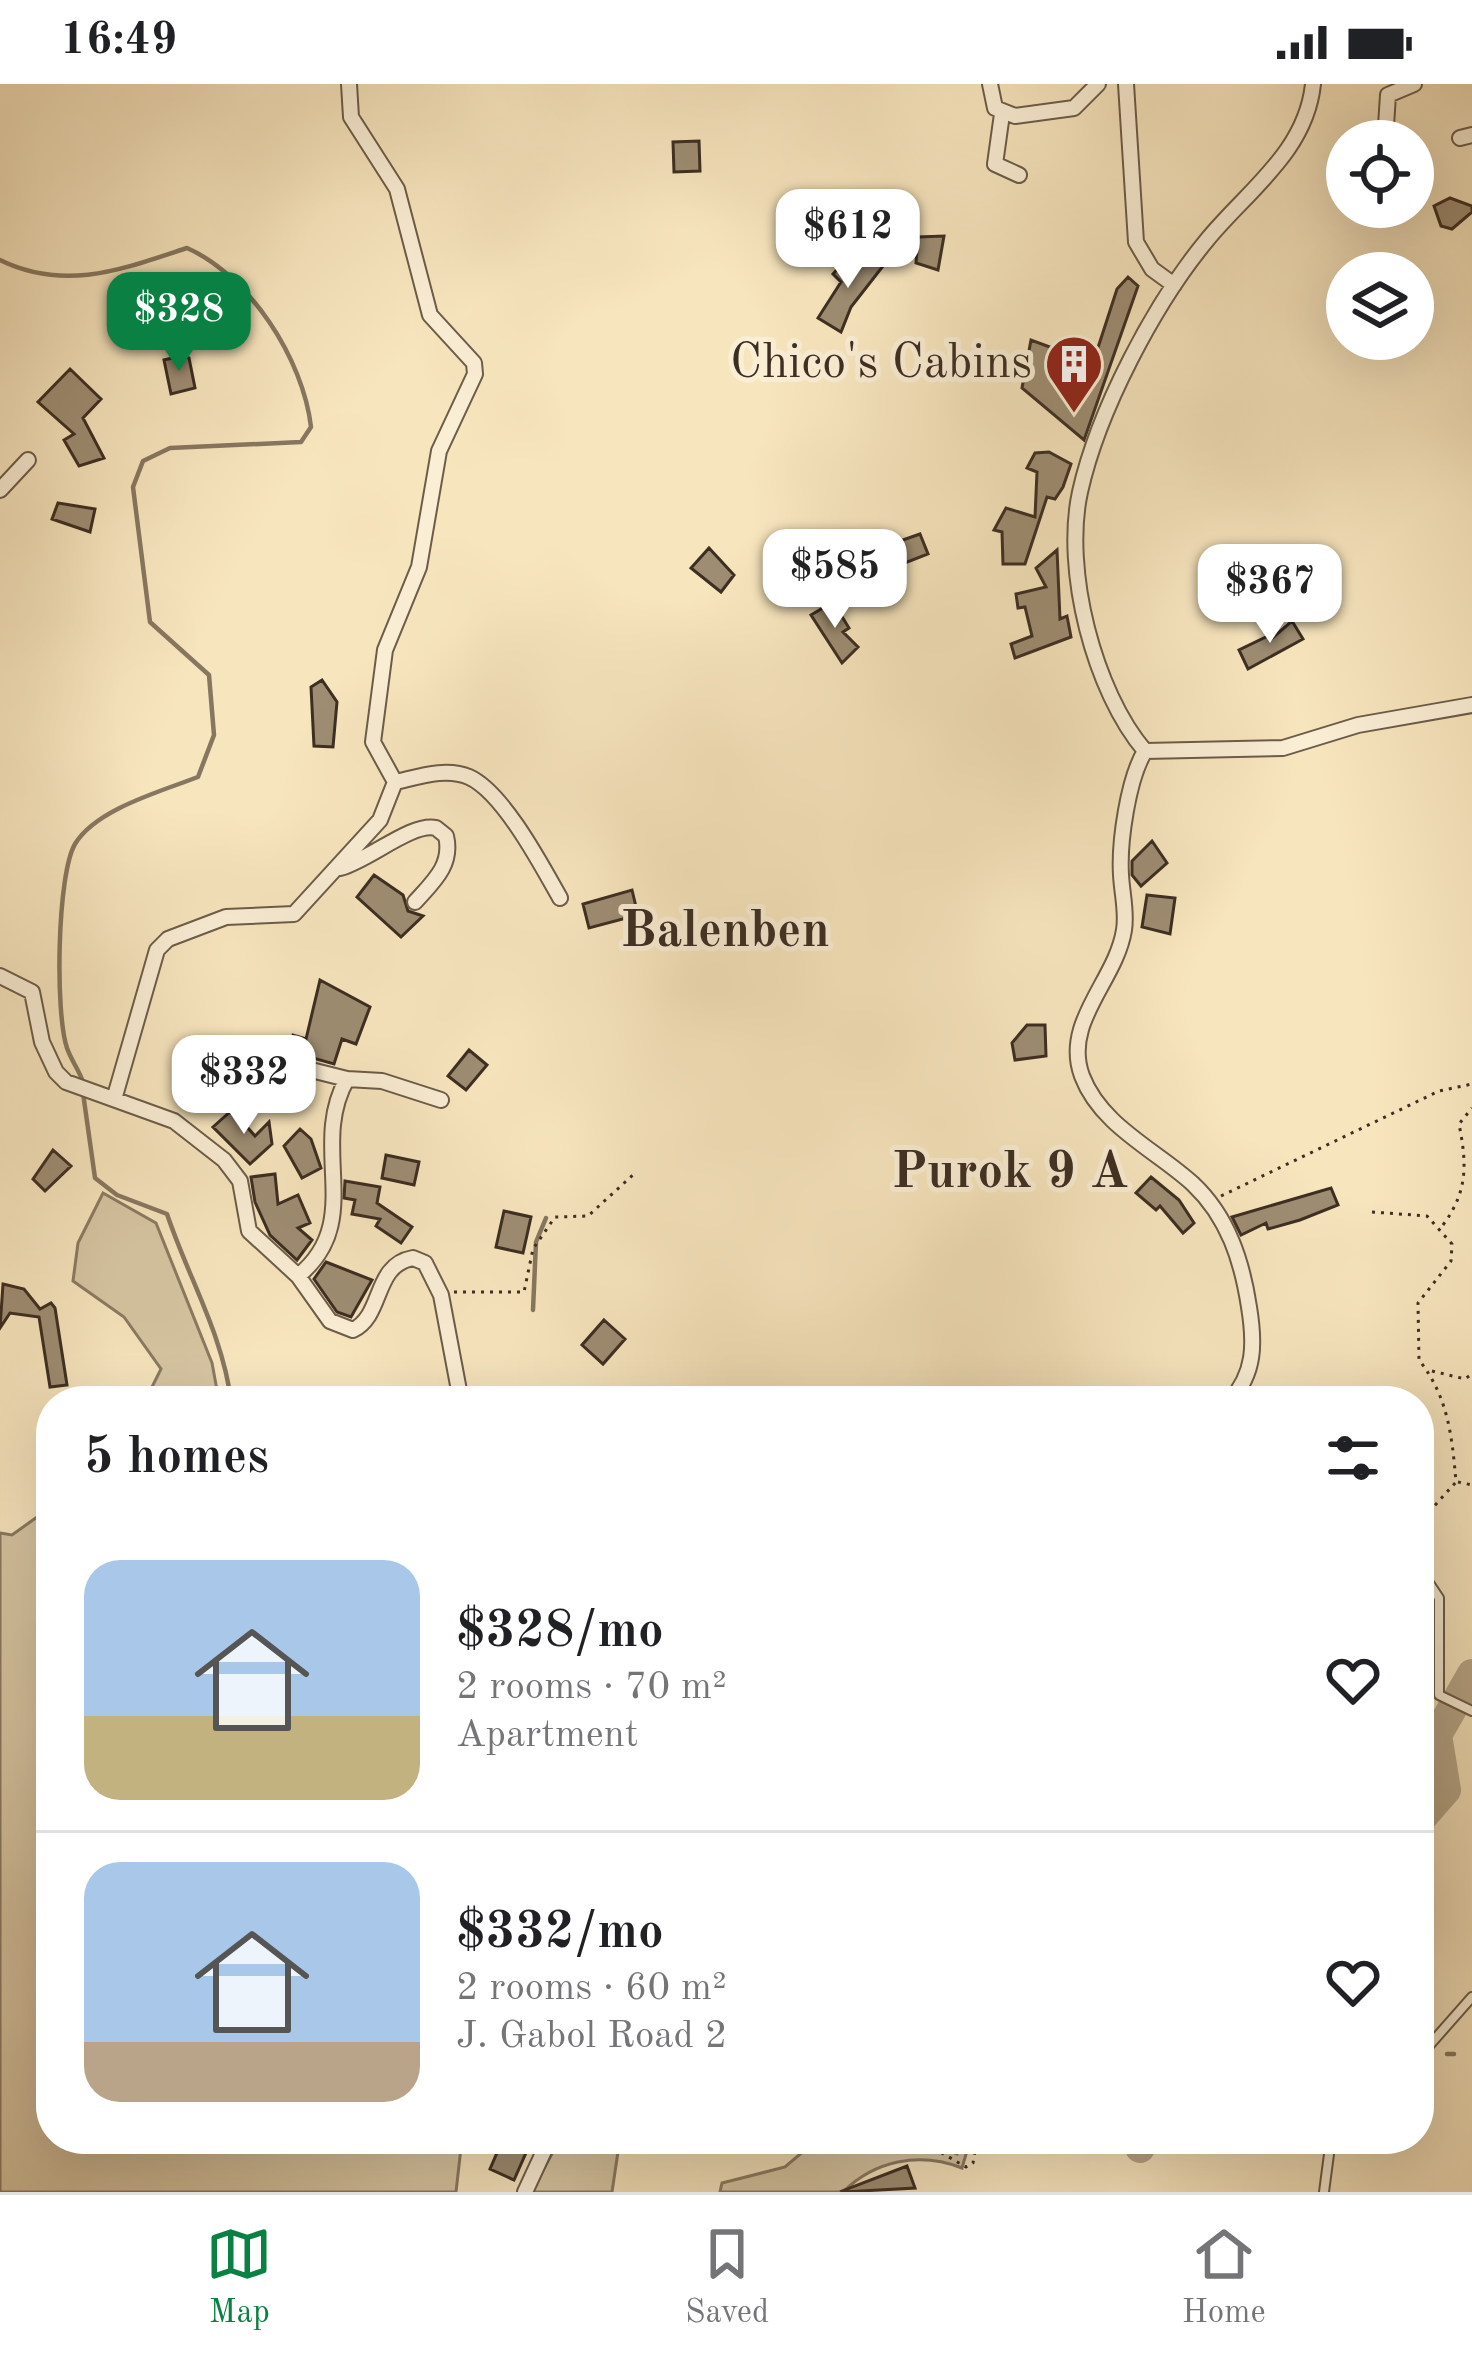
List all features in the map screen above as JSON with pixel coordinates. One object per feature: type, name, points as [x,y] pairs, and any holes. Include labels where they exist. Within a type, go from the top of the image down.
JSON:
[{"type":"street","points":[[115,1096],[157,950],[168,938],[226,916],[294,914],[380,820],[394,782],[373,742],[385,650],[419,567],[439,451],[475,374],[474,363],[430,315],[397,189],[352,117],[349,84]]},
{"type":"street","points":[[990,84],[991,98],[1002,114],[995,164],[1019,175]]},
{"type":"street","points":[[1002,114],[1075,108],[1098,84]]},
{"type":"street","points":[[1126,84],[1136,242],[1152,268],[1174,285]]},
{"type":"street","points":[[1145,751],[1111,705],[1095,669],[1076,526],[1090,454],[1174,285],[1289,149],[1312,84]]},
{"type":"street","points":[[1386,120],[1388,94],[1414,84]]},
{"type":"street","points":[[0,490],[28,460]]},
{"type":"street","points":[[1145,751],[1283,748],[1358,725],[1472,704]]},
{"type":"street","points":[[1145,751],[1136,766],[1121,847],[1124,929],[1114,967],[1078,1037],[1083,1080],[1119,1125],[1208,1201],[1242,1263],[1252,1363],[1243,1386]]},
{"type":"street","points":[[394,782],[440,772],[472,778],[505,813],[560,898]]},
{"type":"street","points":[[340,868],[371,857],[414,830],[436,828],[446,836],[448,855],[442,872],[415,902]]},
{"type":"street","points":[[0,976],[32,992],[48,1058],[66,1082],[174,1121],[224,1160],[240,1181],[249,1231],[298,1276],[321,1312],[353,1330],[365,1324],[380,1285],[400,1260],[425,1263],[441,1295],[458,1386]]},
{"type":"street","points":[[283,1063],[347,1079],[382,1082],[441,1100]]},
{"type":"street","points":[[298,1276],[325,1252],[330,1239],[335,1173],[330,1128],[347,1079]]},
{"type":"street","points":[[525,2192],[543,2154]]},
{"type":"lane","points":[[1434,1592],[1438,1598],[1439,1695],[1467,1711]]},
{"type":"lane","points":[[1434,2040],[1472,1997]]},
{"type":"lane","points":[[1324,2192],[1329,2154]]},
{"type":"path","points":[[1208,1201],[1439,1091],[1472,1084]]},
{"type":"path","points":[[1442,1226],[1463,1191],[1467,1163],[1460,1124],[1472,1108]]},
{"type":"path","points":[[441,1295],[524,1292],[536,1248],[554,1217],[588,1216],[634,1174]]},
{"type":"path","points":[[1372,1212],[1427,1216],[1442,1226],[1452,1244],[1451,1261],[1418,1303],[1419,1360],[1430,1370],[1455,1437],[1456,1482],[1434,1506]]},
{"type":"path","points":[[1430,1370],[1465,1378],[1472,1374]]},
{"type":"path","points":[[1456,1482],[1472,1485]]},
{"type":"path","points":[[944,2154],[966,2167],[973,2163],[974,2154]]},
{"type":"shaded area","points":[[103,1193],[156,1223],[212,1363],[216,1386],[152,1386],[161,1369],[124,1317],[73,1281],[78,1243]]},
{"type":"shaded area","points":[[36,1518],[36,2154],[460,2154],[456,2192],[0,2192],[0,1533],[12,1535]]},
{"type":"shaded area","points":[[552,2154],[618,2154],[612,2192],[531,2192]]},
{"type":"shaded area","points":[[800,2154],[966,2154],[962,2168],[930,2160],[883,2166],[843,2192],[720,2192],[722,2183],[785,2167]]},
{"type":"building","points":[[699,141],[700,171],[674,172],[673,142]]},
{"type":"building","points":[[1450,198],[1472,206],[1472,212],[1452,229],[1441,226],[1434,206]]},
{"type":"building","points":[[944,236],[938,270],[916,263],[918,237]]},
{"type":"building","points":[[843,263],[883,266],[851,307],[841,332],[818,318],[841,282],[833,274]]},
{"type":"building","name":"Chico's Cabins","points":[[1128,277],[1138,286],[1084,440],[1022,388],[1031,340],[1093,363],[1117,289]]},
{"type":"building","points":[[189,358],[195,388],[171,394],[164,360]]},
{"type":"building","points":[[70,369],[101,399],[83,418],[104,458],[79,466],[64,440],[74,434],[38,402]]},
{"type":"building","points":[[1049,452],[1071,464],[1063,487],[1055,499],[1047,497],[1025,564],[1003,564],[1002,532],[994,530],[1006,508],[1035,517],[1037,472],[1027,468],[1035,453]]},
{"type":"building","points":[[58,503],[95,509],[90,532],[52,519]]},
{"type":"building","points":[[920,534],[928,554],[869,577],[863,554]]},
{"type":"building","points":[[709,548],[734,575],[721,592],[691,568]]},
{"type":"building","points":[[1057,550],[1060,619],[1067,616],[1071,637],[1015,658],[1011,644],[1032,636],[1025,607],[1018,608],[1016,594],[1046,587],[1036,568]]},
{"type":"building","points":[[833,602],[849,628],[843,632],[858,647],[842,663],[811,615]]},
{"type":"building","points":[[1292,621],[1303,639],[1248,669],[1239,650],[1268,636],[1270,640]]},
{"type":"building","points":[[322,680],[337,702],[333,747],[314,746],[311,687]]},
{"type":"building","points":[[1152,841],[1167,863],[1141,886],[1132,875],[1132,861]]},
{"type":"building","points":[[374,875],[403,895],[408,911],[423,916],[401,937],[357,897]]},
{"type":"building","points":[[632,890],[638,915],[589,928],[583,904]]},
{"type":"building","points":[[1147,895],[1175,898],[1170,934],[1142,927]]},
{"type":"building","points":[[320,980],[370,1007],[356,1044],[342,1039],[334,1064],[288,1051],[293,1035],[306,1039]]},
{"type":"building","points":[[1027,1025],[1045,1025],[1046,1056],[1015,1060],[1012,1043]]},
{"type":"building","points":[[469,1050],[487,1065],[466,1090],[448,1076]]},
{"type":"building","points":[[232,1110],[255,1136],[269,1122],[272,1144],[250,1164],[213,1127]]},
{"type":"building","points":[[300,1129],[311,1139],[321,1168],[302,1178],[284,1146]]},
{"type":"building","points":[[53,1150],[71,1166],[45,1191],[33,1179]]},
{"type":"building","points":[[386,1155],[419,1162],[414,1185],[382,1178]]},
{"type":"building","points":[[275,1174],[278,1204],[298,1195],[310,1223],[298,1228],[312,1240],[297,1260],[270,1235],[255,1202],[251,1177]]},
{"type":"building","points":[[1151,1177],[1179,1200],[1194,1223],[1183,1233],[1160,1206],[1156,1210],[1136,1193]]},
{"type":"building","points":[[345,1181],[380,1187],[377,1203],[412,1227],[401,1243],[376,1226],[380,1219],[352,1214],[355,1200],[344,1198]]},
{"type":"building","points":[[1331,1188],[1338,1205],[1300,1220],[1268,1229],[1266,1223],[1241,1235],[1232,1217]]},
{"type":"building","points":[[504,1211],[531,1217],[523,1253],[496,1247]]},
{"type":"building","points":[[326,1262],[372,1280],[351,1317],[337,1312],[314,1279]]},
{"type":"building","points":[[3,1284],[24,1289],[40,1309],[51,1303],[67,1385],[50,1386],[39,1317],[10,1313],[0,1328]]},
{"type":"building","points":[[604,1320],[625,1339],[603,1364],[582,1345]]},
{"type":"building","points":[[496,2154],[525,2154],[514,2180],[490,2169]]},
{"type":"building","points":[[907,2166],[915,2188],[842,2191]]},
{"type":"waterway","points":[[0,260],[24,270],[71,276],[117,269],[187,248],[232,278],[270,322],[297,374],[311,427],[301,442],[170,448],[143,461],[133,487],[150,622],[209,675],[214,735],[198,777],[114,811],[75,844],[64,884],[60,976],[63,1030],[83,1082]]},
{"type":"waterway","points":[[83,1093],[95,1178],[117,1195],[167,1214],[213,1329],[228,1386]]},
{"type":"waterway","points":[[533,1310],[536,1242],[546,1218]]},
{"type":"waterway","points":[[1434,1804],[1446,1790],[1437,1735],[1472,1674]]},
{"type":"waterway","points":[[1447,2054],[1454,2054]]},
{"type":"place","name":"Chico's Cabins","points":[[1074,415]]},
{"type":"district","name":"Balenben","points":[[725,932]]},
{"type":"district","name":"Purok 9 A","points":[[1010,1173]]}]
